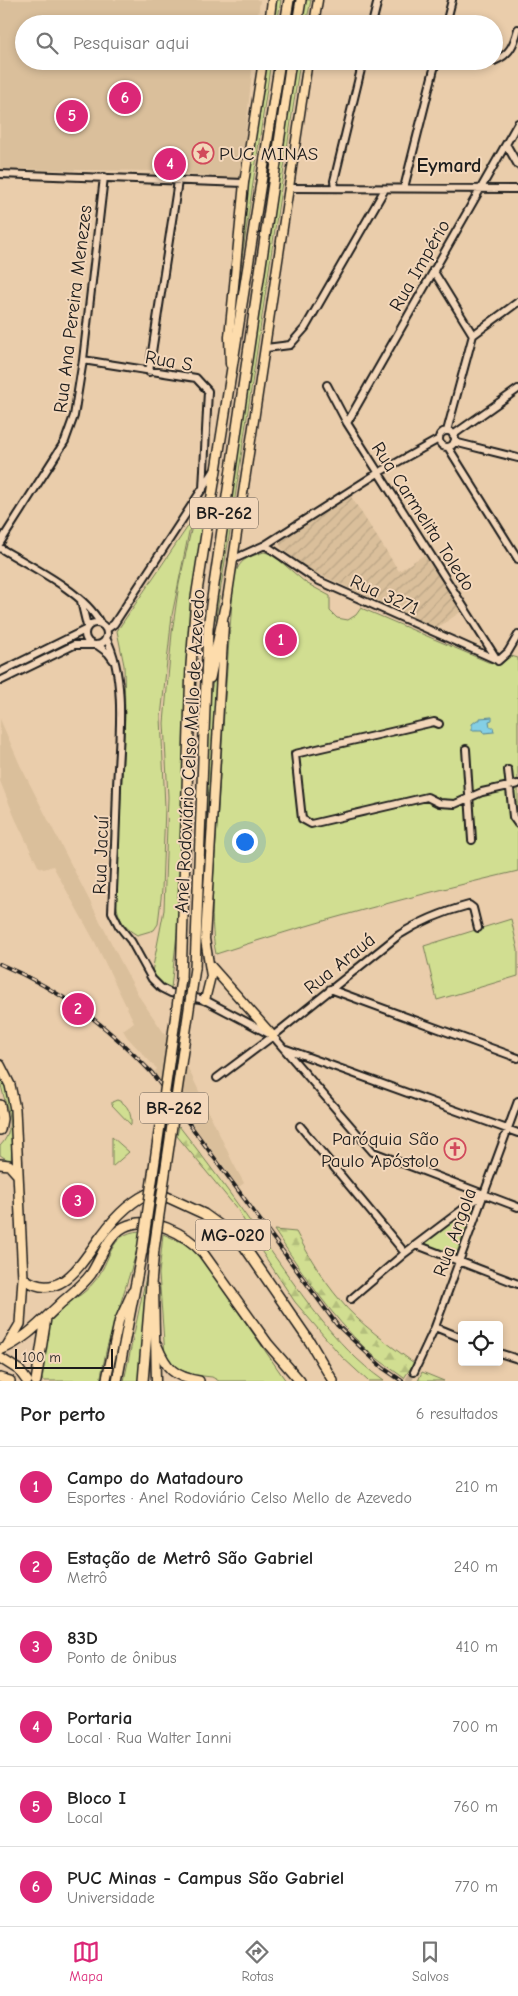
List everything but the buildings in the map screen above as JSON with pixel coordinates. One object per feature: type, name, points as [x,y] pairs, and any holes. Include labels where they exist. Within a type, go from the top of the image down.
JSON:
[{"type":"highway","points":[[286,15],[289,0]]},
{"type":"highway","points":[[298,15],[301,0]]},
{"type":"highway","name":"Anel Rodoviário Celso Mello de Azevedo","points":[[117,1381],[139,1274],[181,979],[191,665],[196,598],[279,70]]},
{"type":"highway","name":"Anel Rodoviário Celso Mello de Azevedo","points":[[144,1381],[154,1249],[194,968],[211,605],[290,70]]},
{"type":"highway","points":[[205,703],[225,608]]},
{"type":"highway","points":[[0,1065],[10,1085],[15,1109],[23,1278],[20,1324],[4,1348]]},
{"type":"highway","points":[[0,1104],[2,1119],[0,1130]]},
{"type":"highway","points":[[0,1164],[9,1166],[18,1175]]},
{"type":"highway","name":"MG-020","points":[[23,1278],[41,1288],[58,1284],[75,1272],[102,1235],[138,1198],[154,1191],[204,1214],[229,1232],[244,1246],[310,1342],[333,1381]]},
{"type":"highway","name":"MG-020","points":[[46,1318],[90,1275],[109,1243],[122,1228],[131,1224],[151,1224],[180,1234],[195,1244],[213,1265],[268,1344],[300,1381]]},
{"type":"highway","points":[[4,1348],[21,1339],[46,1318]]},
{"type":"highway","points":[[36,1381],[46,1318]]},
{"type":"highway","points":[[268,1344],[283,1369],[293,1381]]},
{"type":"highway","points":[[156,1346],[171,1371],[183,1378],[199,1381]]},
{"type":"highway","points":[[0,1358],[19,1370],[28,1381]]},
{"type":"highway","points":[[0,1378],[10,1381]]},
{"type":"main road","points":[[270,15],[272,0]]},
{"type":"main road","points":[[316,15],[318,0]]},
{"type":"main road","name":"Anel Rodoviário Celso Mello de Azevedo","points":[[231,379],[229,337],[244,183],[262,70]]},
{"type":"main road","name":"Anel Rodoviário Celso Mello de Azevedo","points":[[205,1000],[211,976],[206,933],[225,608],[307,70]]},
{"type":"main road","points":[[209,964],[273,1036]]},
{"type":"main road","name":"Anel Rodoviário Celso Mello de Azevedo","points":[[152,1266],[156,1381]]},
{"type":"main road","name":"Anel Rodoviário Celso Mello de Azevedo","points":[[106,1381],[119,1321],[139,1274]]},
{"type":"street","points":[[374,15],[378,0]]},
{"type":"street","points":[[448,15],[452,0]]},
{"type":"street","points":[[503,57],[514,46],[518,29]]},
{"type":"street","points":[[335,187],[334,181],[361,70]]},
{"type":"street","points":[[404,188],[434,70]]},
{"type":"street","name":"Rua Império","points":[[346,423],[518,123]]},
{"type":"street","points":[[506,144],[518,165]]},
{"type":"street","points":[[0,174],[244,183]]},
{"type":"street","name":"Rua Ana Pereira Menezes","points":[[0,543],[69,433],[74,416],[84,360],[104,177]]},
{"type":"street","points":[[149,372],[178,182]]},
{"type":"street","points":[[290,188],[518,189]]},
{"type":"street","points":[[266,348],[290,345],[305,328],[385,189]]},
{"type":"street","points":[[433,270],[473,336]]},
{"type":"street","points":[[454,442],[450,433],[473,336],[518,302]]},
{"type":"street","name":"Rua S","points":[[84,360],[149,372],[196,378],[208,392],[203,489]]},
{"type":"street","name":"Rua Carmelita Toledo","points":[[327,385],[346,423],[498,661]]},
{"type":"street","points":[[232,560],[266,545],[378,473],[439,439],[441,434],[450,433],[518,389]]},
{"type":"street","points":[[439,439],[443,446],[448,447],[518,559]]},
{"type":"street","points":[[448,447],[454,442]]},
{"type":"street","points":[[454,442],[518,458]]},
{"type":"street","points":[[0,681],[74,645],[95,645],[106,638],[107,629],[114,624],[218,466]]},
{"type":"street","name":"Rua 3271","points":[[266,545],[317,580],[498,661]]},
{"type":"street","points":[[0,548],[49,577],[80,600],[94,611],[100,623],[107,629]]},
{"type":"street","points":[[80,600],[84,607],[85,637],[108,653],[116,664]]},
{"type":"street","points":[[0,672],[86,628],[93,622],[100,623]]},
{"type":"street","points":[[498,661],[508,652],[518,635]]},
{"type":"street","name":"Rua Jacuí","points":[[106,638],[116,664],[120,705],[112,912],[152,979],[161,988],[171,993],[205,1000],[273,1036],[373,1152],[483,1194]]},
{"type":"street","points":[[439,724],[434,722],[295,754],[302,819],[311,824],[427,797],[447,805],[455,804],[482,792],[518,784]]},
{"type":"street","points":[[466,749],[472,840]]},
{"type":"street","points":[[508,770],[513,817],[518,824]]},
{"type":"street","name":"Rua Arauá","points":[[217,1078],[273,1036],[399,935],[416,924],[442,912],[472,906],[478,928]]},
{"type":"street","points":[[330,989],[518,1058]]},
{"type":"street","points":[[285,1049],[518,1133]]},
{"type":"street","name":"Rua Angola","points":[[414,1372],[435,1327],[518,1101]]},
{"type":"street","points":[[300,1126],[405,1254]]},
{"type":"street","points":[[351,1299],[405,1254],[483,1194],[518,1207]]},
{"type":"street","points":[[417,1245],[518,1284]]},
{"type":"street","points":[[435,1327],[458,1336]]},
{"type":"street","points":[[503,1354],[518,1359]]},
{"type":"shaded area","points":[[0,0],[260,0],[258,15],[15,15],[15,70],[252,70],[241,179],[157,171],[0,169]]},
{"type":"shaded area","points":[[350,495],[399,571],[424,555],[462,611],[437,628],[308,569],[282,549],[279,542]]},
{"type":"shaded area","points":[[0,719],[20,765],[140,998],[188,1068],[244,1183],[239,1187],[154,1072],[157,1069],[127,1037],[123,1030],[134,1022],[95,942],[53,866],[44,869],[38,866],[0,781]]},
{"type":"green space","points":[[277,0],[281,0],[278,15],[274,15]]},
{"type":"green space","points":[[305,0],[311,0],[308,15],[302,15]]},
{"type":"green space","points":[[266,70],[270,70],[238,285],[237,279],[252,156]]},
{"type":"green space","points":[[293,70],[299,70],[230,531],[216,617],[211,631]]},
{"type":"green space","points":[[201,507],[203,523],[189,623],[181,897],[171,988],[164,986],[152,972],[164,910],[168,797],[164,723],[172,633],[179,584],[192,526]]},
{"type":"green space","points":[[191,522],[172,615],[161,717],[165,807],[162,890],[158,924],[154,930],[137,935],[122,922],[116,903],[125,715],[124,665],[117,631]]},
{"type":"green space","points":[[264,552],[272,554],[306,583],[330,596],[330,611],[337,618],[348,620],[356,615],[361,608],[488,662],[500,664],[511,656],[518,658],[518,871],[366,909],[216,954],[213,924],[213,890],[234,577],[241,563]]},
{"type":"green space","points":[[217,664],[209,809],[206,962],[198,939],[208,705]]},
{"type":"green space","points":[[511,919],[518,950],[518,976],[437,1000],[424,946]]},
{"type":"green space","points":[[0,1075],[11,1107],[11,1162],[0,1155],[0,1146],[6,1138],[9,1121]]},
{"type":"green space","points":[[117,1100],[124,1104],[128,1110],[131,1117],[131,1125],[112,1105],[112,1102]]},
{"type":"green space","points":[[179,1126],[222,1182],[318,1316],[349,1351],[384,1381],[368,1381],[342,1357],[295,1302],[260,1249],[238,1210],[177,1136]]},
{"type":"green space","points":[[112,1137],[129,1152],[112,1167]]},
{"type":"green space","points":[[472,1205],[475,1207],[455,1257],[423,1245]]},
{"type":"green space","points":[[274,1230],[296,1232],[322,1276],[347,1308],[375,1333],[414,1363],[404,1378],[380,1361],[354,1337],[317,1293]]},
{"type":"green space","points":[[140,1231],[138,1247],[107,1347],[100,1381],[43,1381],[40,1375],[50,1318],[59,1308],[82,1294],[92,1284],[100,1274],[116,1242],[130,1233]]},
{"type":"green space","points":[[163,1234],[188,1245],[201,1258],[286,1381],[219,1381],[212,1377],[194,1375],[171,1364],[165,1355],[159,1274]]},
{"type":"green space","points":[[147,1272],[139,1381],[124,1381]]},
{"type":"green space","points":[[422,1372],[444,1381],[418,1381]]},
{"type":"water","points":[[492,717],[492,720],[489,721],[490,727],[493,727],[494,732],[484,733],[483,730],[472,730],[472,724],[480,720],[480,718]]},
{"type":"tunnel","points":[[408,1381],[414,1372]]},
{"type":"railway","points":[[0,964],[23,974],[63,997],[100,1024],[135,1055],[152,1073],[337,1325],[383,1368],[402,1381]]},
{"type":"place","name":"PUC Minas - Campus São Gabriel","points":[[125,98]]},
{"type":"place","name":"Bloco I","points":[[72,116]]},
{"type":"place","name":"PUC MINAS","points":[[203,153]]},
{"type":"place","name":"Portaria","points":[[170,164]]},
{"type":"place","name":"Campo do Matadouro","points":[[281,640]]},
{"type":"place","name":"Estação de Metrô São Gabriel","points":[[78,1009]]},
{"type":"place","name":"Paróquia São Paulo Apóstolo","points":[[455,1149]]},
{"type":"place","name":"83D","points":[[78,1201]]},
{"type":"district","name":"Eymard","points":[[449,165]]}]
